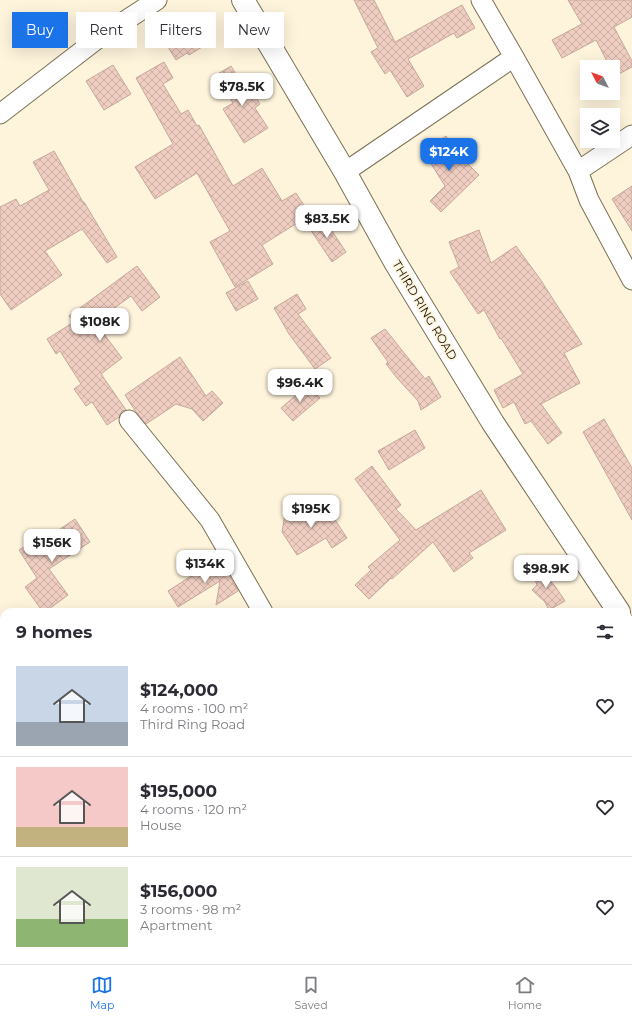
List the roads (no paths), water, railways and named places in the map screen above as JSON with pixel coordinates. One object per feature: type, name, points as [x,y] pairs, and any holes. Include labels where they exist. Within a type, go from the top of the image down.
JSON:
[{"type":"street","points":[[0,114],[100,37],[157,0]]},
{"type":"street","name":"THIRD RING ROAD","points":[[243,0],[345,172],[395,262],[493,423],[616,608]]},
{"type":"street","points":[[481,0],[578,172],[589,200],[632,280]]},
{"type":"street","points":[[345,172],[514,57]]},
{"type":"street","points":[[578,172],[632,135]]},
{"type":"street","points":[[129,420],[210,520],[261,608]]}]
